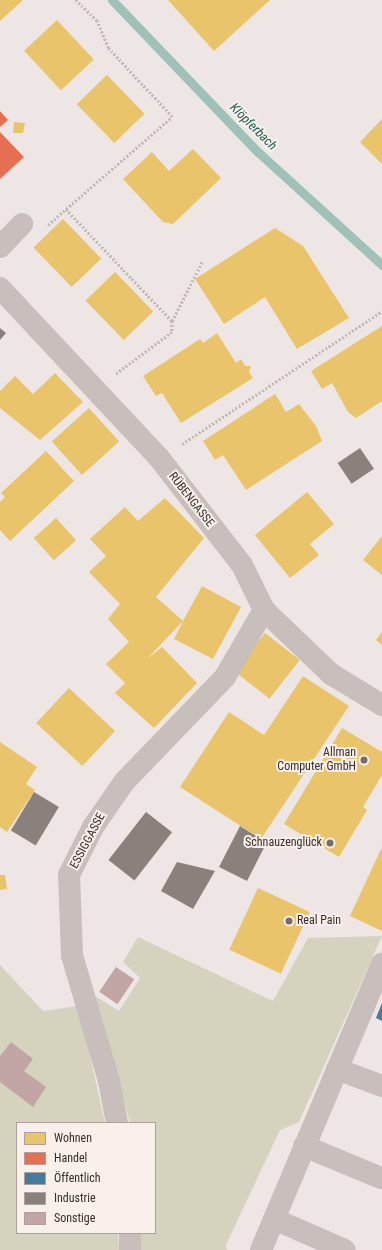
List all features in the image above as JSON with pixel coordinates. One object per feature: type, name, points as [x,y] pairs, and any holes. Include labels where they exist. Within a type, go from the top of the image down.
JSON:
[{"type":"street","points":[[0,247],[22,224]]},
{"type":"street","name":"RÜBENGASSE","points":[[0,288],[160,458],[242,565],[264,610],[331,674],[382,705]]},
{"type":"street","name":"ESSIGGASSE","points":[[117,1122],[109,1081],[72,955],[69,875],[93,826],[124,782],[225,677],[264,610]]},
{"type":"street","points":[[261,1250],[336,1069],[382,964]]},
{"type":"street","points":[[336,1069],[382,1086]]},
{"type":"street","points":[[304,1146],[381,1178]]},
{"type":"street","points":[[274,1219],[345,1250]]},
{"type":"street","points":[[130,1234],[130,1250]]},
{"type":"path","points":[[44,230],[172,117],[108,48],[97,21],[75,0]]},
{"type":"path","points":[[66,209],[172,321]]},
{"type":"path","points":[[95,389],[172,332],[172,321],[204,260]]},
{"type":"path","points":[[160,458],[382,311]]},
{"type":"shaded area","points":[[382,936],[299,1122],[280,1130],[226,1245],[227,1250],[135,1250],[136,1234],[156,1234],[156,1122],[130,1122],[95,996],[119,1011],[140,978],[123,962],[138,937],[273,1001],[308,938]]},
{"type":"shaded area","points":[[0,965],[43,1011],[79,1006],[105,1122],[16,1122],[16,1234],[118,1234],[119,1250],[0,1250]]},
{"type":"building: Wohnen","points":[[0,0],[23,0],[0,21]]},
{"type":"building: Wohnen","points":[[168,0],[270,0],[214,51]]},
{"type":"building: Wohnen","points":[[57,20],[94,59],[61,90],[24,51]]},
{"type":"building: Wohnen","points":[[107,75],[145,114],[114,143],[77,104]]},
{"type":"building: Wohnen","points":[[382,119],[382,164],[360,142]]},
{"type":"building: Wohnen","points":[[14,122],[25,123],[23,133],[13,133]]},
{"type":"building: Wohnen","points":[[193,149],[221,178],[173,224],[163,222],[123,179],[152,152],[169,171]]},
{"type":"building: Wohnen","points":[[63,219],[101,259],[72,287],[34,247]]},
{"type":"building: Wohnen","points":[[275,228],[303,246],[349,318],[297,349],[265,297],[224,324],[195,279]]},
{"type":"building: Wohnen","points":[[115,272],[153,312],[124,340],[86,300]]},
{"type":"building: Wohnen","points":[[382,326],[382,401],[356,418],[348,412],[332,383],[322,389],[311,371]]},
{"type":"building: Wohnen","points":[[217,333],[236,363],[241,359],[245,366],[251,366],[249,372],[253,378],[181,423],[162,393],[156,396],[143,376],[200,339],[203,343]]},
{"type":"building: Wohnen","points":[[55,373],[83,402],[40,440],[0,408],[0,391],[15,376],[33,394]]},
{"type":"building: Wohnen","points":[[275,394],[286,412],[299,404],[316,426],[322,441],[246,490],[223,455],[215,460],[203,441]]},
{"type":"building: Wohnen","points":[[89,408],[119,441],[82,475],[52,441]]},
{"type":"building: Wohnen","points":[[46,451],[74,481],[10,541],[0,530],[0,502],[5,497],[1,493]]},
{"type":"building: Wohnen","points":[[307,492],[334,524],[310,544],[319,555],[290,578],[255,535]]},
{"type":"building: Wohnen","points":[[165,498],[204,538],[156,597],[183,621],[147,659],[162,647],[197,683],[154,728],[115,693],[125,683],[106,664],[129,642],[108,619],[120,604],[89,572],[106,556],[90,539],[125,507],[138,521]]},
{"type":"building: Wohnen","points":[[56,518],[76,540],[54,560],[34,538]]},
{"type":"building: Wohnen","points":[[382,536],[382,575],[363,560]]},
{"type":"building: Wohnen","points":[[202,586],[241,607],[213,659],[174,639]]},
{"type":"building: Wohnen","points":[[382,632],[382,645],[376,640]]},
{"type":"building: Wohnen","points":[[265,633],[300,660],[270,699],[235,672]]},
{"type":"building: Wohnen","points":[[303,676],[349,706],[261,839],[180,787],[229,712],[264,735]]},
{"type":"building: Wohnen","points":[[69,688],[115,731],[82,766],[36,723]]},
{"type":"building: Wohnen","points":[[342,728],[382,752],[382,775],[363,807],[367,810],[339,857],[284,824]]},
{"type":"building: Wohnen","points":[[0,742],[37,767],[26,784],[35,790],[7,832],[0,827]]},
{"type":"building: Wohnen","points":[[382,847],[382,931],[350,916]]},
{"type":"building: Wohnen","points":[[0,875],[5,875],[7,889],[0,890]]},
{"type":"building: Wohnen","points":[[258,888],[310,912],[281,974],[229,950]]},
{"type":"building: Handel","points":[[0,111],[8,120],[0,127]]},
{"type":"building: Handel","points":[[0,132],[24,157],[0,179]]},
{"type":"building: Öffentlich","points":[[382,1003],[382,1021],[376,1018]]},
{"type":"building: Industrie","points":[[0,328],[6,333],[0,340]]},
{"type":"building: Industrie","points":[[360,448],[374,469],[352,484],[338,463]]},
{"type":"building: Industrie","points":[[34,792],[59,807],[36,846],[11,831]]},
{"type":"building: Industrie","points":[[146,812],[172,832],[134,880],[108,860]]},
{"type":"building: Industrie","points":[[240,826],[261,839],[268,840],[247,881],[219,867]]},
{"type":"building: Industrie","points":[[177,862],[215,871],[193,909],[161,891]]},
{"type":"building: Sonstige","points":[[116,967],[134,979],[117,1004],[99,992]]},
{"type":"building: Sonstige","points":[[11,1042],[33,1059],[24,1071],[46,1087],[33,1107],[0,1082],[0,1056]]},
{"type":"waterway","name":"Klöpferbach","points":[[112,0],[258,152],[382,265]]},
{"type":"place","name":"Allman Computer GmbH","points":[[364,760]]},
{"type":"place","name":"Schnauzenglück","points":[[330,843]]},
{"type":"place","name":"Real Pain","points":[[289,921]]}]
